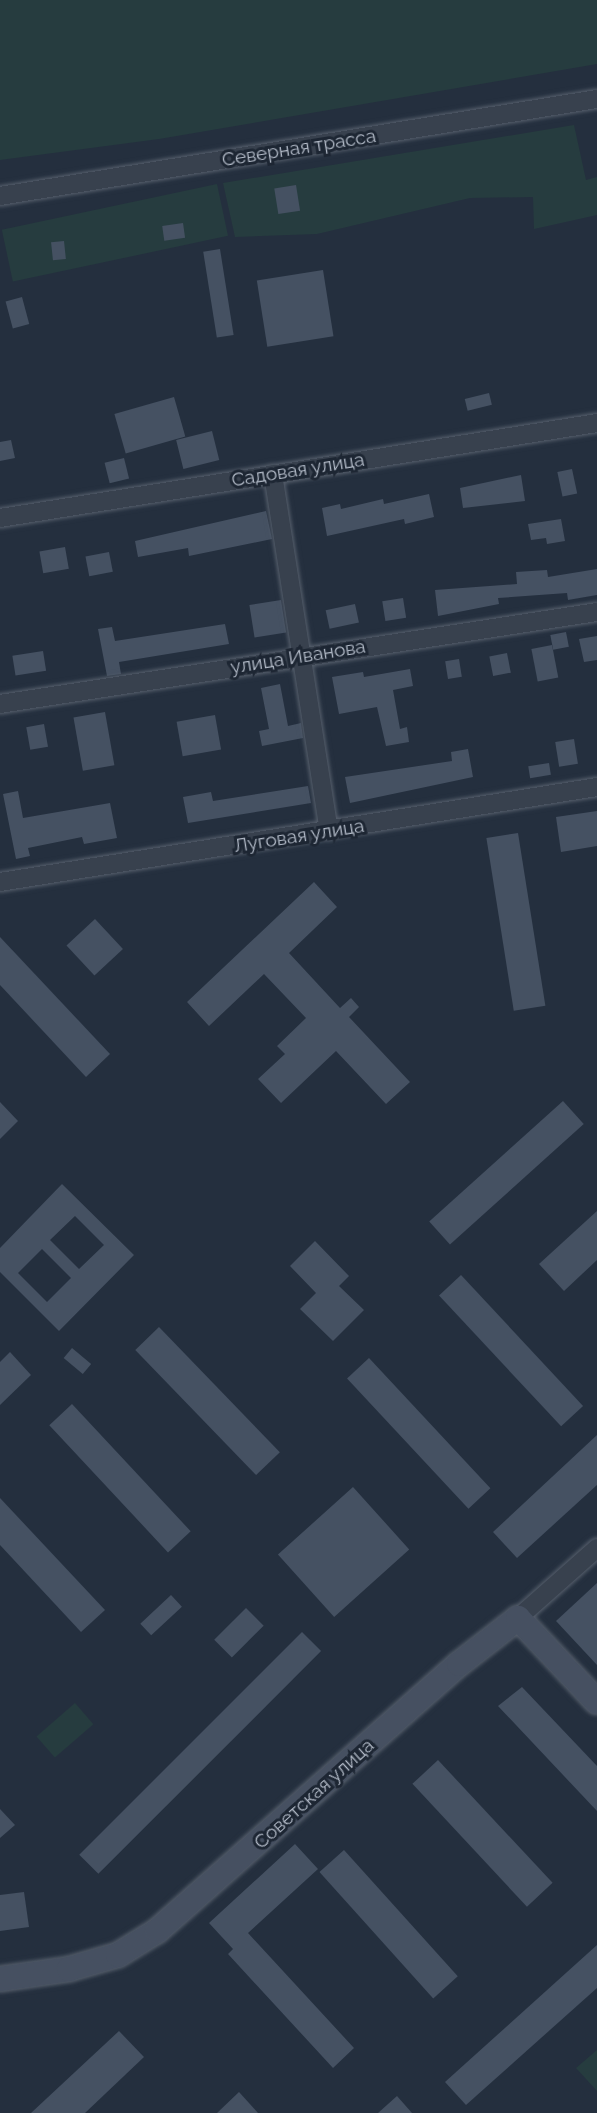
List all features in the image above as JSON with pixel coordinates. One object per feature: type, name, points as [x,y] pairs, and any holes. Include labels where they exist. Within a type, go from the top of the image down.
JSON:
[{"type":"street","name":"Северная трасса","points":[[0,196],[597,99]]},
{"type":"street","name":"Садовая улица","points":[[0,518],[597,423]]},
{"type":"street","points":[[272,474],[330,831]]},
{"type":"street","name":"улица Иванова","points":[[0,704],[597,612]]},
{"type":"street","name":"Луговая улица","points":[[0,882],[597,787]]},
{"type":"street","name":"Советская улица","points":[[0,1979],[69,1969],[118,1955],[157,1931],[459,1664],[519,1618],[597,1548]]},
{"type":"street","points":[[519,1618],[597,1702]]},
{"type":"green space","points":[[0,0],[597,0],[597,64],[159,139],[0,160]]},
{"type":"green space","points":[[574,125],[586,180],[597,177],[597,215],[534,229],[533,197],[470,198],[317,234],[235,237],[223,183]]},
{"type":"green space","points":[[217,184],[228,236],[13,282],[2,230]]},
{"type":"green space","points":[[75,1703],[93,1724],[55,1758],[37,1736]]},
{"type":"green space","points":[[597,2050],[597,2091],[576,2068]]},
{"type":"building","points":[[296,185],[300,211],[278,214],[274,188]]},
{"type":"building","points":[[183,223],[185,238],[164,241],[162,226]]},
{"type":"building","points":[[64,241],[66,259],[53,260],[51,242]]},
{"type":"building","points":[[220,249],[234,335],[217,338],[203,252]]},
{"type":"building","points":[[323,270],[333,336],[267,347],[257,280]]},
{"type":"building","points":[[22,297],[29,324],[13,328],[6,301]]},
{"type":"building","points":[[489,393],[492,405],[468,411],[465,399]]},
{"type":"building","points":[[174,397],[185,436],[126,454],[114,414]]},
{"type":"building","points":[[212,431],[219,460],[183,469],[176,440]]},
{"type":"building","points":[[11,440],[15,458],[0,461],[0,442]]},
{"type":"building","points":[[124,458],[129,478],[110,483],[105,463]]},
{"type":"building","points":[[572,469],[577,493],[563,497],[557,472]]},
{"type":"building","points":[[521,475],[525,501],[463,508],[460,488]]},
{"type":"building","points":[[429,494],[434,517],[405,524],[404,519],[327,536],[322,508],[340,504],[341,509],[383,499],[384,504]]},
{"type":"building","points":[[266,511],[272,539],[189,556],[188,548],[138,557],[135,541]]},
{"type":"building","points":[[561,519],[565,541],[547,544],[546,538],[531,540],[528,524]]},
{"type":"building","points":[[65,547],[69,569],[43,573],[39,552]]},
{"type":"building","points":[[109,552],[113,572],[89,576],[85,557]]},
{"type":"building","points":[[597,569],[597,595],[568,600],[567,593],[498,598],[499,604],[438,616],[435,590],[517,584],[516,572],[547,570],[548,577]]},
{"type":"building","points":[[403,598],[406,618],[385,621],[382,601]]},
{"type":"building","points":[[281,600],[286,633],[255,638],[249,605]]},
{"type":"building","points":[[355,604],[359,623],[330,629],[326,610]]},
{"type":"building","points":[[225,624],[229,644],[119,662],[121,674],[107,676],[98,629],[112,627],[115,641]]},
{"type":"building","points":[[566,632],[569,647],[553,650],[550,635]]},
{"type":"building","points":[[597,636],[597,660],[584,662],[579,639]]},
{"type":"building","points":[[552,645],[558,677],[538,681],[531,649]]},
{"type":"building","points":[[43,651],[46,671],[16,676],[12,656]]},
{"type":"building","points":[[507,653],[511,673],[493,676],[489,656]]},
{"type":"building","points":[[459,659],[462,677],[448,679],[445,661]]},
{"type":"building","points":[[410,669],[413,686],[393,690],[400,729],[407,727],[409,742],[386,746],[377,707],[339,714],[332,677],[363,672],[364,677]]},
{"type":"building","points":[[280,684],[288,726],[301,723],[303,738],[262,746],[259,731],[269,729],[261,688]]},
{"type":"building","points":[[105,712],[114,765],[83,771],[73,718]]},
{"type":"building","points":[[215,715],[221,749],[183,756],[177,722]]},
{"type":"building","points":[[44,724],[48,747],[30,750],[26,727]]},
{"type":"building","points":[[574,739],[578,764],[559,767],[555,742]]},
{"type":"building","points":[[468,749],[473,777],[350,803],[345,777],[452,761],[451,752]]},
{"type":"building","points":[[549,763],[551,775],[530,778],[528,766]]},
{"type":"building","points":[[308,786],[311,803],[188,823],[183,797],[211,792],[213,801]]},
{"type":"building","points":[[18,791],[23,818],[110,803],[117,838],[84,844],[82,837],[28,848],[30,856],[16,859],[3,794]]},
{"type":"building","points":[[597,811],[597,846],[561,852],[556,817]]},
{"type":"building","points":[[518,833],[545,1006],[514,1011],[486,838]]},
{"type":"building","points":[[314,882],[337,907],[289,953],[340,1008],[351,998],[359,1007],[349,1017],[410,1082],[386,1104],[336,1051],[281,1103],[258,1079],[285,1054],[277,1046],[306,1018],[264,974],[209,1026],[187,1002]]},
{"type":"building","points":[[95,919],[123,949],[94,976],[66,946]]},
{"type":"building","points":[[0,937],[110,1054],[86,1077],[0,985]]},
{"type":"building","points":[[563,1101],[584,1124],[450,1244],[429,1221]]},
{"type":"building","points":[[0,1102],[18,1121],[0,1139]]},
{"type":"building","points":[[62,1184],[134,1255],[59,1331],[0,1272],[0,1248]],"holes":[[[75,1216],[104,1245],[79,1269],[50,1240]],[[42,1249],[71,1278],[47,1302],[18,1273]]]},
{"type":"building","points":[[597,1211],[597,1260],[564,1291],[539,1264]]},
{"type":"building","points":[[315,1241],[349,1276],[339,1286],[364,1310],[333,1341],[300,1309],[316,1293],[290,1266]]},
{"type":"building","points":[[461,1275],[583,1406],[561,1426],[439,1295]]},
{"type":"building","points":[[159,1327],[280,1452],[256,1475],[135,1350]]},
{"type":"building","points":[[72,1348],[91,1364],[83,1374],[64,1358]]},
{"type":"building","points":[[10,1352],[31,1375],[0,1405],[0,1362]]},
{"type":"building","points":[[369,1358],[490,1488],[468,1509],[347,1378]]},
{"type":"building","points":[[72,1404],[191,1531],[168,1552],[49,1425]]},
{"type":"building","points":[[597,1435],[597,1485],[517,1558],[493,1532]]},
{"type":"building","points":[[353,1487],[409,1549],[334,1617],[278,1555]]},
{"type":"building","points":[[0,1498],[105,1610],[81,1632],[0,1545]]},
{"type":"building","points":[[597,1583],[597,1665],[556,1621]]},
{"type":"building","points":[[171,1595],[182,1607],[151,1635],[140,1624]]},
{"type":"building","points":[[246,1608],[264,1626],[232,1657],[214,1640]]},
{"type":"building","points":[[302,1632],[321,1651],[98,1874],[79,1855]]},
{"type":"building","points":[[522,1687],[597,1766],[597,1811],[498,1706]]},
{"type":"building","points":[[438,1760],[553,1883],[527,1907],[412,1784]]},
{"type":"building","points":[[0,1809],[15,1825],[0,1838]]},
{"type":"building","points":[[295,1844],[318,1869],[248,1933],[354,2048],[333,2068],[228,1954],[233,1949],[209,1923]]},
{"type":"building","points":[[344,1850],[458,1976],[433,1998],[319,1872]]},
{"type":"building","points":[[24,1892],[29,1927],[0,1931],[0,1895]]},
{"type":"building","points":[[597,1945],[597,1988],[466,2105],[445,2082]]},
{"type":"building","points":[[119,2031],[144,2057],[85,2113],[31,2113]]},
{"type":"building","points":[[239,2092],[258,2113],[217,2113]]},
{"type":"building","points":[[397,2096],[412,2113],[378,2113]]}]
